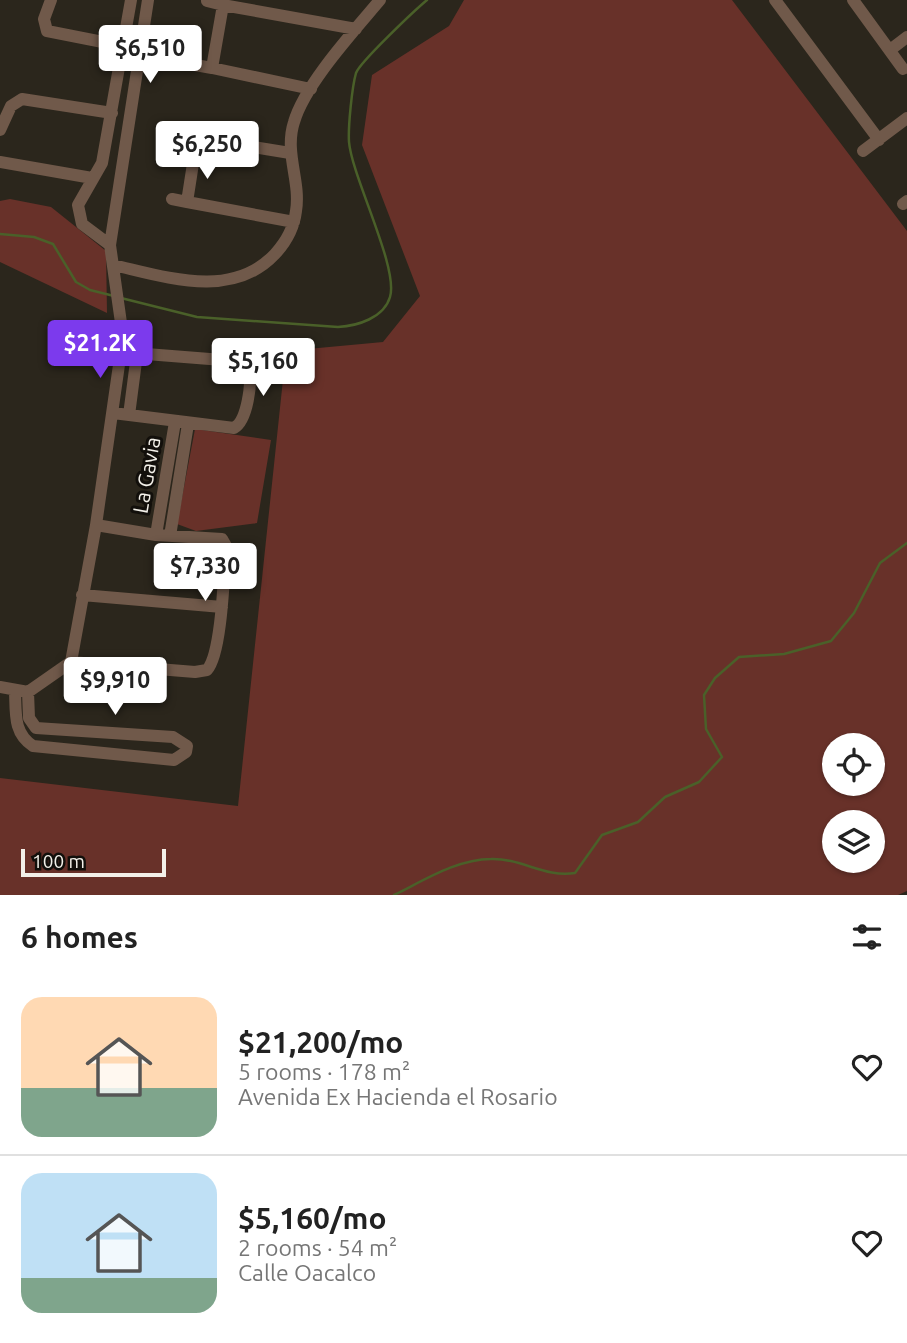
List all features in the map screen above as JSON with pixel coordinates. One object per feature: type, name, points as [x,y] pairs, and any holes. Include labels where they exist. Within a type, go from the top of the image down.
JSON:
[{"type":"street","points":[[51,0],[44,22],[47,31],[123,46]]},
{"type":"street","points":[[110,245],[86,229],[79,219],[78,205],[102,163],[131,0]]},
{"type":"street","points":[[71,662],[96,525],[121,352],[122,331],[110,245],[148,0]]},
{"type":"street","points":[[113,265],[184,280],[230,279],[250,273],[271,258],[282,246],[294,222],[297,201],[290,153],[293,123],[310,89],[380,0]]},
{"type":"street","points":[[775,0],[879,140]]},
{"type":"street","points":[[853,0],[903,69]]},
{"type":"street","points":[[207,1],[356,29]]},
{"type":"street","points":[[212,68],[223,5]]},
{"type":"street","points":[[890,50],[907,37]]},
{"type":"street","points":[[184,63],[310,89]]},
{"type":"street","points":[[0,130],[10,106],[22,99],[112,113]]},
{"type":"street","points":[[863,151],[907,118]]},
{"type":"street","points":[[187,202],[192,137],[290,153]]},
{"type":"street","points":[[0,162],[92,178]]},
{"type":"street","points":[[172,199],[294,222]]},
{"type":"street","points":[[122,331],[137,354],[129,415]]},
{"type":"street","points":[[113,413],[230,428],[240,425],[250,378],[248,368],[235,361],[121,352]]},
{"type":"street","name":"La Gavia","points":[[156,534],[175,422]]},
{"type":"street","name":"La Gavia","points":[[170,536],[188,424]]},
{"type":"street","points":[[0,687],[21,691],[71,662],[186,672],[207,670],[213,659],[222,607],[225,542],[219,537],[170,536],[96,525]]},
{"type":"street","points":[[82,594],[222,607]]},
{"type":"street","points":[[21,691],[29,718],[36,728],[173,737],[187,746],[182,757],[174,760],[40,747],[27,742],[16,725],[21,691]]},
{"type":"street","points":[[16,725],[29,718]]},
{"type":"shaded area","points":[[464,0],[732,0],[907,231],[907,891],[898,895],[0,895],[0,778],[238,806],[286,351],[383,342],[420,296],[362,145],[372,75],[449,26]]},
{"type":"shaded area","points":[[10,199],[51,207],[106,251],[107,313],[0,262],[0,201]]},
{"type":"shaded area","points":[[195,429],[271,440],[257,523],[196,531],[177,524]]},
{"type":"waterway","points":[[121,298],[197,317],[338,327],[369,320],[382,310],[390,297],[391,283],[382,244],[352,158],[349,135],[353,88],[356,73],[367,58],[427,0]]},
{"type":"waterway","points":[[0,234],[34,237],[53,244],[76,282],[90,290],[114,296]]},
{"type":"waterway","points":[[394,895],[441,872],[478,860],[513,861],[553,873],[575,873],[602,835],[638,822],[665,797],[699,782],[722,757],[706,729],[704,695],[715,678],[739,657],[784,654],[831,641],[854,613],[880,563],[907,543]]}]
